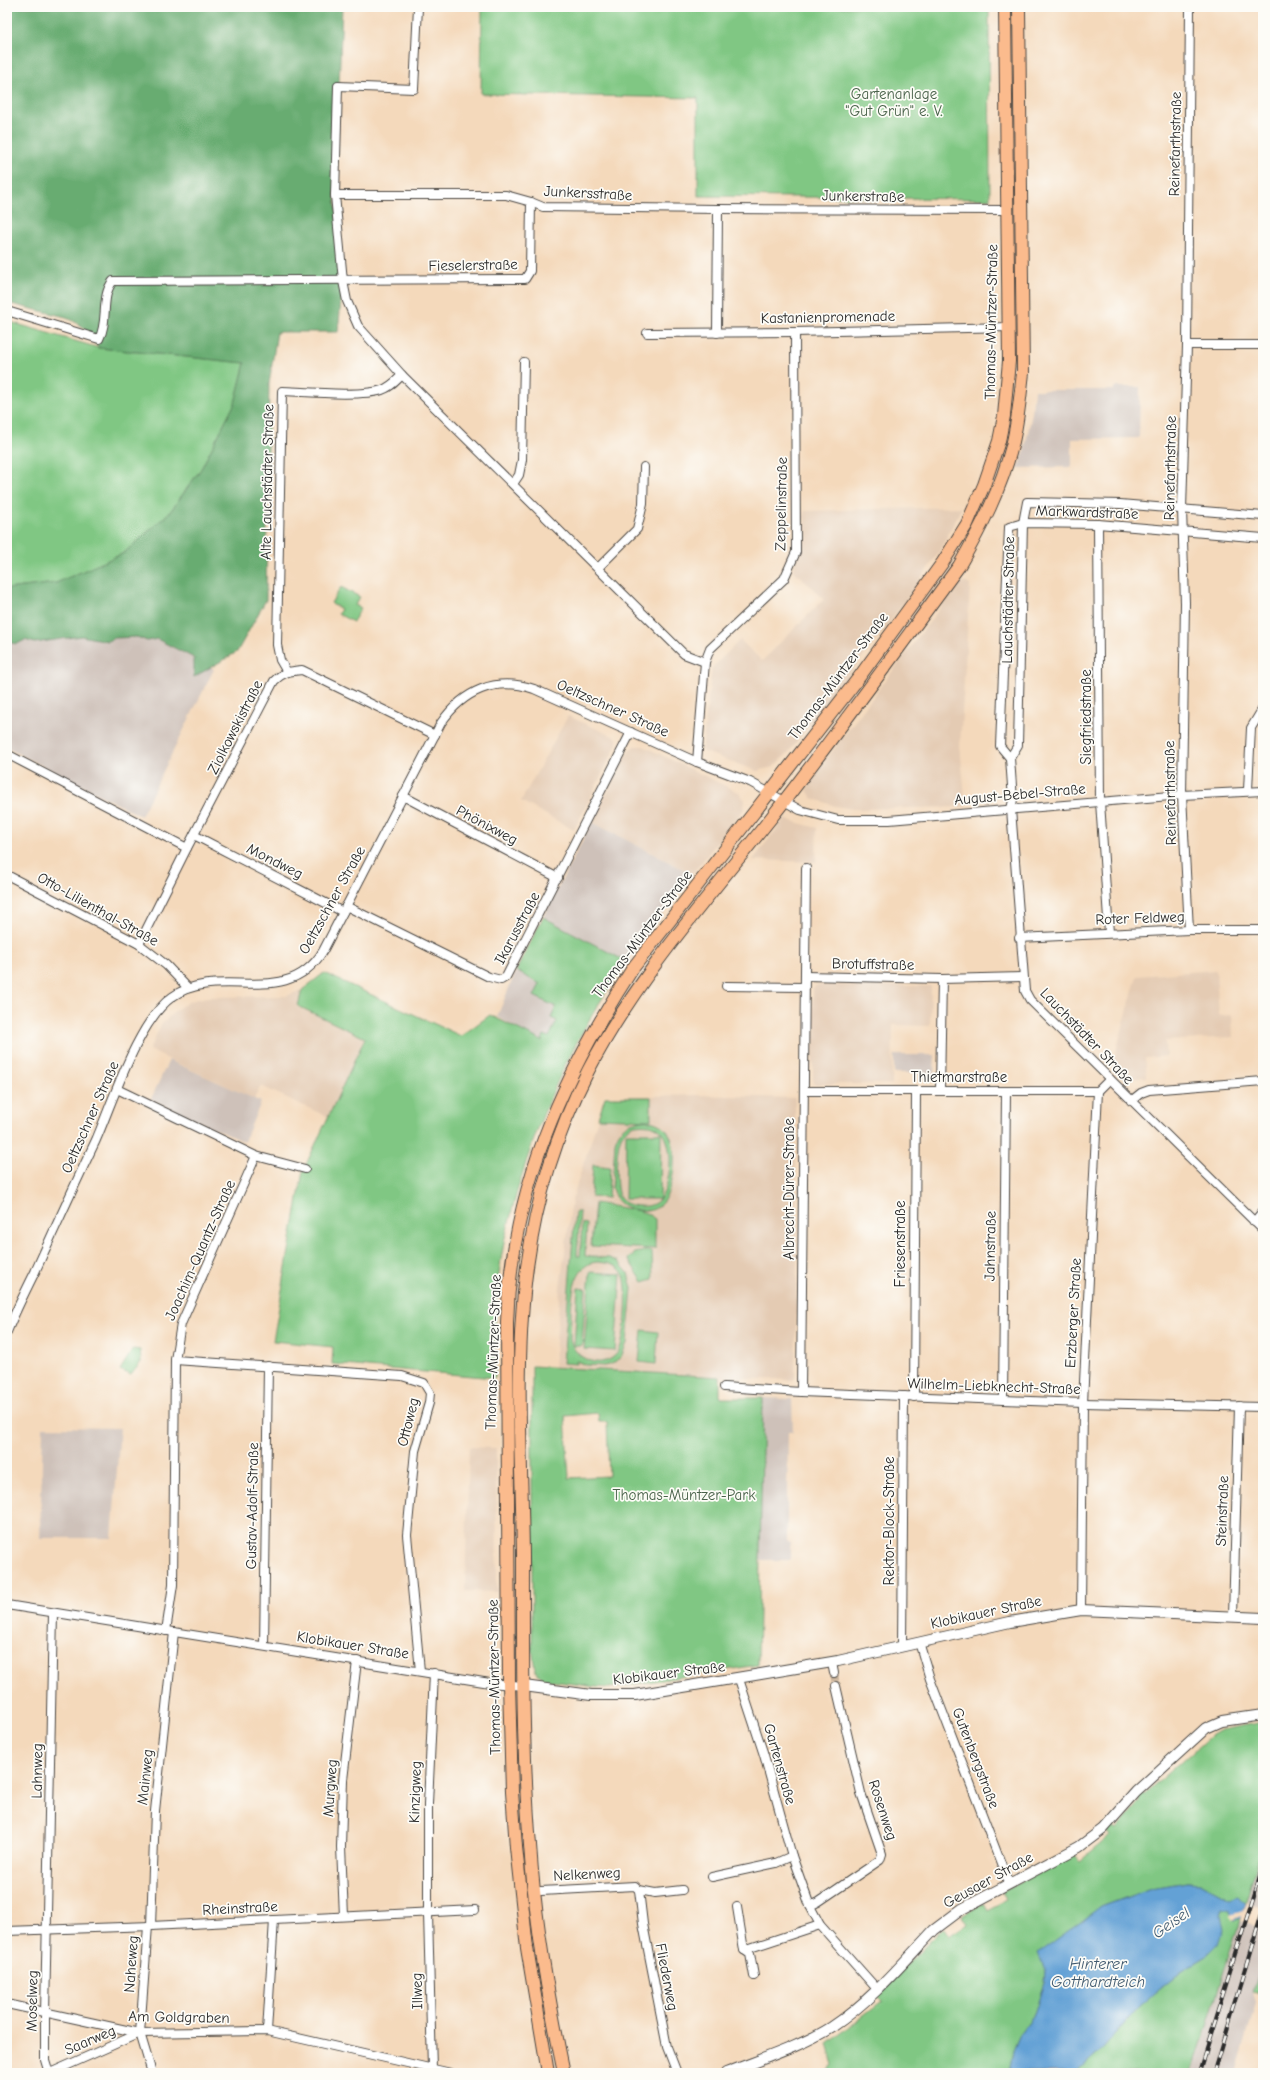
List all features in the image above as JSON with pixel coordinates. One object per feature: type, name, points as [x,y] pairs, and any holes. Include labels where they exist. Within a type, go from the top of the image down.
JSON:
[{"type":"main road","name":"Thomas-Müntzer-Straße","points":[[548,2073],[531,1982],[520,1894],[513,1800],[509,1684],[510,1594],[506,1389],[508,1295],[517,1234],[527,1193],[551,1118],[574,1068],[602,1016],[633,968],[770,793],[943,562],[967,524],[984,485],[999,440],[1007,389],[1010,327],[1005,7]]},
{"type":"main road","name":"Thomas-Müntzer-Straße","points":[[564,2073],[547,1991],[534,1891],[529,1832],[524,1686],[521,1390],[522,1323],[526,1270],[541,1197],[564,1124],[588,1071],[645,976],[784,802],[959,566],[979,532],[992,503],[1012,446],[1019,412],[1023,373],[1020,7]]},
{"type":"street","points":[[418,7],[414,89],[338,86],[335,195],[343,281],[347,301],[358,326],[402,375],[684,654],[705,662]]},
{"type":"street","name":"Reinefarthstraße","points":[[1189,930],[1182,795],[1185,603],[1184,531],[1182,509],[1187,345],[1190,7]]},
{"type":"street","name":"Junkersstraße","points":[[335,195],[506,195],[543,207],[718,209]]},
{"type":"street","name":"Fieselerstraße","points":[[343,281],[525,279],[530,271],[531,202]]},
{"type":"street","points":[[717,333],[718,209]]},
{"type":"street","name":"Junkerstraße","points":[[718,209],[1008,210]]},
{"type":"street","points":[[7,311],[99,339],[104,330],[107,289],[113,281],[343,281]]},
{"type":"street","name":"Kastanienpromenade","points":[[647,333],[796,332],[1010,327]]},
{"type":"street","name":"Zeppelinstraße","points":[[697,762],[705,662],[710,649],[784,579],[796,552],[796,332]]},
{"type":"street","points":[[1187,345],[1263,345]]},
{"type":"street","points":[[513,484],[519,475],[522,460],[524,362]]},
{"type":"street","name":"Alte Lauchstädter Straße","points":[[287,672],[280,660],[277,645],[282,392],[345,393],[381,390],[392,385],[402,375]]},
{"type":"street","points":[[598,568],[637,529],[643,504],[644,467]]},
{"type":"street","name":"Markwardstraße","points":[[1263,516],[1120,504],[1027,502],[1024,523],[1098,524],[1263,538]]},
{"type":"street","name":"Lauchstädter Straße","points":[[1010,758],[1000,746],[1009,527],[1024,523],[1018,745],[1010,758],[1013,800],[1011,809],[1019,938],[1022,977],[1025,991],[1030,1000],[1263,1230]]},
{"type":"street","name":"Siegfriedstraße","points":[[1098,524],[1100,802],[1109,933]]},
{"type":"street","points":[[287,672],[302,670],[435,735]]},
{"type":"street","name":"Ziolkowskistraße","points":[[139,944],[274,680],[287,672]]},
{"type":"street","name":"Oeltzschner Straße","points":[[7,1332],[117,1089],[152,1016],[172,997],[188,988],[216,985],[274,984],[294,978],[306,972],[319,957],[447,714],[465,697],[492,686],[508,683],[534,689],[697,762],[734,775],[770,793],[784,802]]},
{"type":"street","points":[[1248,790],[1251,728],[1263,708]]},
{"type":"street","name":"Ikarusstraße","points":[[345,909],[489,976],[501,980],[506,978],[511,972],[631,732]]},
{"type":"street","points":[[7,754],[187,848]]},
{"type":"street","name":"August-Bebel-Straße","points":[[784,802],[811,815],[844,821],[889,820],[1182,795],[1248,790],[1263,791]]},
{"type":"street","name":"Phönixweg","points":[[403,796],[558,878]]},
{"type":"street","name":"Mondweg","points":[[194,835],[345,909]]},
{"type":"street","name":"Albrecht-Dürer-Straße","points":[[801,1392],[806,868]]},
{"type":"street","name":"Otto-Lilienthal-Straße","points":[[7,875],[139,944],[166,965],[188,988]]},
{"type":"street","name":"Roter Feldweg","points":[[1019,938],[1189,930],[1263,930]]},
{"type":"street","name":"Brotuffstraße","points":[[804,976],[942,979],[1022,977]]},
{"type":"street","points":[[940,1091],[942,979]]},
{"type":"street","points":[[726,986],[804,987]]},
{"type":"street","points":[[1098,1091],[1110,1079]]},
{"type":"street","points":[[1131,1101],[1141,1092],[1149,1090],[1263,1081]]},
{"type":"street","points":[[117,1089],[256,1156],[305,1170]]},
{"type":"street","name":"Thietmarstraße","points":[[804,1091],[1098,1091]]},
{"type":"street","name":"Friesenstraße","points":[[914,1397],[916,1091]]},
{"type":"street","name":"Jahnstraße","points":[[1003,1400],[1006,1091]]},
{"type":"street","name":"Erzberger Straße","points":[[1081,1610],[1083,1403],[1098,1091]]},
{"type":"street","name":"Joachim-Quantz-Straße","points":[[170,1631],[173,1585],[175,1360],[181,1324],[256,1156]]},
{"type":"street","points":[[1254,1222],[1263,1211]]},
{"type":"street","name":"Ottoweg","points":[[175,1360],[402,1376],[424,1383],[430,1393],[427,1413],[415,1451],[407,1535],[420,1671]]},
{"type":"street","name":"Gustav-Adolf-Straße","points":[[264,1646],[268,1366]]},
{"type":"street","name":"Wilhelm-Liebknecht-Straße","points":[[724,1387],[914,1397],[1263,1407]]},
{"type":"street","name":"Rektor-Block-Straße","points":[[902,1646],[904,1396]]},
{"type":"street","name":"Steinstraße","points":[[1232,1616],[1239,1406]]},
{"type":"street","name":"Klobikauer Straße","points":[[7,1605],[420,1671],[524,1686],[613,1696],[635,1695],[832,1663],[1010,1622],[1081,1610],[1263,1618]]},
{"type":"street","name":"Lahnweg","points":[[48,1930],[54,1612]]},
{"type":"street","name":"Mainweg","points":[[150,1926],[155,1811],[170,1631]]},
{"type":"street","name":"Gutenbergstraße","points":[[918,1642],[930,1679],[1009,1884]]},
{"type":"street","name":"Murgweg","points":[[344,1916],[340,1847],[343,1780],[357,1661]]},
{"type":"street","points":[[832,1663],[834,1673]]},
{"type":"street","name":"Kinzigweg","points":[[428,1912],[428,1804],[434,1673]]},
{"type":"street","name":"Gartenstraße","points":[[739,1679],[764,1755],[792,1856],[810,1906],[820,1925],[877,1989]]},
{"type":"street","name":"Rosenweg","points":[[810,1906],[880,1860],[882,1854],[861,1793],[836,1686]]},
{"type":"street","name":"Geusaer Straße","points":[[726,2073],[809,2039],[831,2027],[862,2004],[946,1920],[1009,1884],[1079,1847],[1092,1838],[1136,1792],[1206,1728],[1222,1720],[1263,1714]]},
{"type":"street","points":[[712,1877],[776,1863],[792,1856]]},
{"type":"street","name":"Nelkenweg","points":[[541,1891],[637,1888],[655,1893],[682,1890]]},
{"type":"street","name":"Fliederweg","points":[[637,1888],[667,2047],[677,2073]]},
{"type":"street","points":[[737,1907],[744,1950],[750,1954],[754,1976]]},
{"type":"street","name":"Rheinstraße","points":[[7,1931],[150,1926],[475,1910]]},
{"type":"street","name":"Illweg","points":[[428,1912],[432,2069]]},
{"type":"street","points":[[267,2031],[274,1920]]},
{"type":"street","points":[[744,1950],[820,1925]]},
{"type":"street","name":"Naheweg","points":[[150,1926],[140,2033],[152,2073]]},
{"type":"street","name":"Moselweg","points":[[48,1930],[45,2060],[49,2073]]},
{"type":"street","name":"Am Goldgraben","points":[[7,2004],[45,2014],[140,2033],[267,2031],[451,2073]]},
{"type":"street","name":"Saarweg","points":[[49,2073],[140,2033]]},
{"type":"shaded area","points":[[1114,387],[1140,387],[1139,438],[1072,439],[1072,467],[1018,468],[1024,452],[1032,413],[1034,390],[1114,390]]},
{"type":"shaded area","points":[[962,507],[938,554],[889,623],[788,753],[773,767],[757,771],[702,751],[712,668],[740,640],[762,661],[824,599],[793,570],[805,534],[804,511]]},
{"type":"shaded area","points":[[961,580],[970,585],[960,746],[966,807],[853,809],[835,806],[812,798],[807,790],[813,777]]},
{"type":"shaded area","points":[[81,636],[108,641],[114,638],[137,637],[147,641],[157,639],[214,669],[141,816],[7,748],[7,642],[17,644],[25,640],[35,643]]},
{"type":"shaded area","points":[[568,716],[617,738],[617,744],[574,830],[521,801]]},
{"type":"shaded area","points":[[635,746],[643,746],[738,792],[745,800],[744,809],[692,874],[592,822],[629,750]]},
{"type":"shaded area","points":[[784,819],[817,828],[816,862],[753,860]]},
{"type":"shaded area","points":[[592,822],[692,874],[627,962],[543,917]]},
{"type":"shaded area","points":[[1216,970],[1219,1016],[1232,1015],[1233,1037],[1165,1041],[1166,1056],[1145,1058],[1147,1077],[1125,1079],[1112,1066],[1137,976]]},
{"type":"shaded area","points":[[516,971],[540,984],[556,1007],[557,1021],[549,1037],[542,1042],[497,1017]]},
{"type":"shaded area","points":[[817,985],[931,986],[930,1026],[893,1025],[892,1084],[813,1084],[813,988]]},
{"type":"shaded area","points":[[302,990],[298,1006],[365,1038],[328,1117],[261,1086],[254,1099],[149,1050],[161,1025],[177,1009],[190,1001],[207,997],[286,996]]},
{"type":"shaded area","points":[[894,1055],[935,1055],[934,1073],[894,1073]]},
{"type":"shaded area","points":[[169,1060],[261,1102],[244,1142],[151,1099]]},
{"type":"shaded area","points":[[697,1095],[795,1098],[797,1256],[795,1378],[793,1380],[761,1379],[554,1368],[560,1287],[572,1200],[605,1097]]},
{"type":"shaded area","points":[[763,1398],[792,1399],[793,1432],[788,1432],[787,1501],[787,1542],[790,1543],[790,1560],[760,1560]]},
{"type":"shaded area","points":[[43,1427],[120,1428],[112,1538],[40,1538]]},
{"type":"shaded area","points":[[469,1447],[496,1448],[497,1592],[465,1591]]},
{"type":"shaded area","points":[[1263,1846],[1263,1960],[1253,1992],[1256,2003],[1236,2073],[1192,2073],[1237,1923]]},
{"type":"green space","points":[[7,7],[342,7],[335,195],[343,281],[338,332],[277,332],[269,384],[266,600],[237,652],[194,677],[194,658],[157,639],[147,641],[137,637],[114,638],[108,641],[81,636],[35,643],[25,640],[17,644],[7,642],[7,589],[56,583],[124,553],[170,512],[201,469],[235,403],[245,363],[99,348],[82,326],[66,317],[7,303]]},
{"type":"green space","name":"Gartenanlage \"Gut Grün\" e. V.","points":[[482,7],[989,7],[990,199],[698,196],[698,98],[481,94]]},
{"type":"green space","points":[[7,321],[99,348],[245,363],[235,403],[201,469],[170,512],[124,553],[56,583],[7,589]]},
{"type":"green space","points":[[341,587],[360,597],[355,605],[361,608],[353,622],[338,614],[341,609],[331,603]]},
{"type":"green space","points":[[543,917],[627,962],[607,990],[573,1050],[544,1112],[521,1177],[501,1260],[495,1327],[495,1378],[332,1364],[333,1347],[273,1341],[303,1171],[365,1038],[298,1006],[302,990],[324,973],[461,1036],[490,1015],[542,1041],[544,1035],[549,1037],[557,1021],[551,1018],[556,1007],[534,996],[540,984],[516,971]]},
{"type":"green space","points":[[605,1097],[651,1097],[651,1120],[598,1118]]},
{"type":"green space","points":[[643,1120],[656,1123],[667,1131],[671,1138],[673,1148],[674,1171],[668,1194],[656,1208],[651,1210],[635,1210],[620,1203],[615,1197],[612,1188],[615,1142],[619,1133],[625,1126],[633,1122]],"holes":[[[635,1125],[649,1125],[655,1127],[661,1131],[668,1145],[670,1155],[669,1175],[664,1192],[658,1201],[648,1206],[635,1206],[624,1202],[618,1193],[616,1168],[619,1142],[625,1131]]]},
{"type":"green space","points":[[626,1133],[661,1133],[660,1199],[625,1199]]},
{"type":"green space","points":[[593,1165],[610,1167],[608,1198],[591,1197]]},
{"type":"green space","points":[[595,1203],[635,1210],[646,1213],[655,1219],[655,1249],[591,1246]]},
{"type":"green space","points":[[575,1212],[580,1212],[577,1256],[580,1256],[582,1223],[587,1224],[585,1256],[609,1258],[618,1261],[628,1273],[632,1288],[627,1343],[621,1357],[612,1364],[604,1366],[586,1365],[576,1361],[576,1364],[563,1363]],"holes":[[[597,1262],[608,1263],[620,1269],[626,1288],[625,1325],[621,1346],[612,1358],[597,1362],[590,1361],[577,1352],[572,1346],[570,1338],[573,1292],[576,1281],[580,1271],[587,1265]]]},
{"type":"green space","points":[[652,1251],[653,1279],[643,1282],[628,1259],[635,1253]]},
{"type":"green space","points":[[590,1272],[621,1274],[615,1351],[584,1349]]},
{"type":"green space","points":[[578,1288],[586,1289],[582,1346],[574,1346]]},
{"type":"green space","points":[[642,1330],[658,1332],[656,1364],[639,1362]]},
{"type":"green space","points":[[133,1349],[140,1350],[141,1362],[131,1375],[120,1370]]},
{"type":"green space","name":"Thomas-Müntzer-Park","points":[[532,1366],[720,1377],[720,1398],[763,1398],[758,1665],[609,1688],[596,1687],[551,1681],[542,1678],[535,1670],[532,1647]],"holes":[[[598,1413],[599,1422],[607,1422],[609,1476],[569,1478],[565,1416]]]},
{"type":"green space","points":[[1263,1722],[1263,1846],[1192,2073],[1077,2073],[1103,2049],[1137,2009],[1154,1993],[1181,1971],[1206,1956],[1226,1897],[1200,1883],[1187,1882],[1152,1888],[1101,1907],[1045,1970],[1044,1984],[1033,2017],[1020,2034],[1013,2051],[1009,2073],[827,2073],[833,2065],[827,2044],[882,2002],[876,1996],[943,1928],[949,1936],[967,1924],[962,1916],[983,1903],[987,1910],[1006,1900],[1002,1892],[1075,1855],[1080,1861],[1110,1836],[1106,1831],[1110,1826],[1116,1830],[1141,1801],[1136,1797],[1141,1792],[1144,1795],[1209,1737],[1221,1730]]},
{"type":"green space","points":[[1263,1960],[1263,1994],[1253,1992]]},
{"type":"water","name":"Hinterer Gotthardteich","points":[[1187,1882],[1200,1883],[1230,1899],[1238,1896],[1245,1904],[1241,1918],[1233,1920],[1230,1911],[1222,1909],[1220,1915],[1223,1929],[1218,1944],[1206,1956],[1181,1971],[1154,1993],[1137,2009],[1103,2049],[1077,2073],[1009,2073],[1013,2051],[1020,2034],[1033,2017],[1044,1984],[1045,1970],[1038,1953],[1101,1907],[1152,1888]]},
{"type":"pier","points":[[1246,1902],[1263,1908],[1263,1927],[1240,1921],[1241,1916],[1231,1920],[1230,1915],[1243,1911]]},
{"type":"tunnel","points":[[834,1673],[836,1686]]},
{"type":"railway","points":[[1198,2073],[1263,1866]]},
{"type":"railway","points":[[1213,2073],[1263,1909]]},
{"type":"water label","name":"Geisel","points":[[1171,1923]]}]
